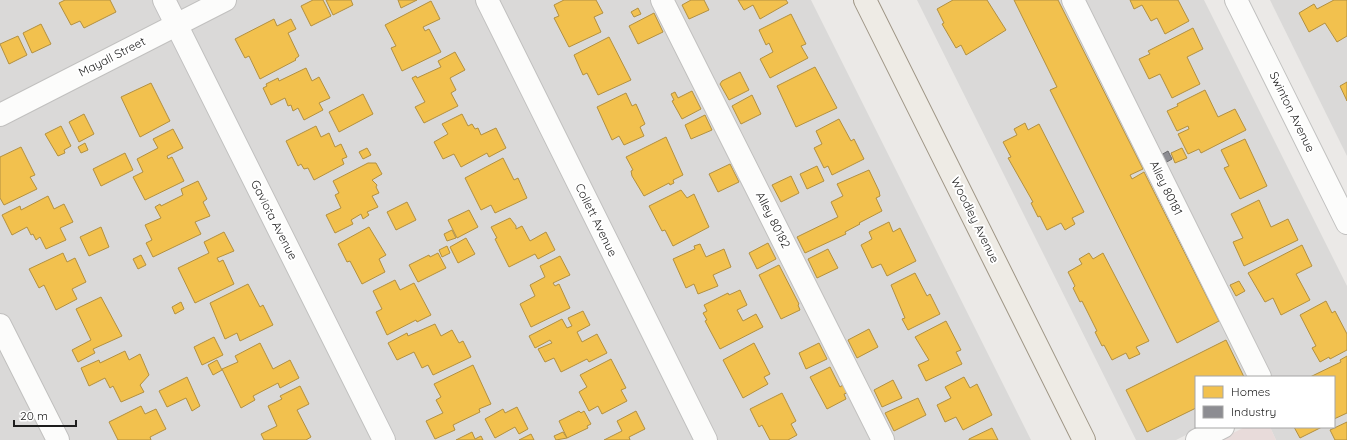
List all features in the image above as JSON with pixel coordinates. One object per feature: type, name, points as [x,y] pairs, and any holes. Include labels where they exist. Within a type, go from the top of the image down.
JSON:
[{"type":"main road","name":"Woodley Avenue","points":[[865,0],[1084,440]]},
{"type":"street","name":"Gaviota Avenue","points":[[164,0],[384,440]]},
{"type":"street","name":"Mayall Street","points":[[0,115],[225,0]]},
{"type":"street","name":"Collett Avenue","points":[[487,0],[706,440]]},
{"type":"street","name":"Alley 80182","points":[[662,0],[883,440]]},
{"type":"street","name":"Alley 80181","points":[[1073,0],[1260,376]]},
{"type":"street","name":"Swinton Avenue","points":[[1236,0],[1347,223]]},
{"type":"street","points":[[0,325],[58,440]]},
{"type":"street","points":[[1197,440],[1220,428]]},
{"type":"shaded area","points":[[0,0],[811,0],[1031,440],[0,440]]},
{"type":"shaded area","points":[[917,0],[1061,0],[1249,376],[1195,376],[1195,428],[1200,428],[1176,440],[1136,440]]},
{"type":"shaded area","points":[[1084,0],[1204,0],[1347,286],[1347,440],[1276,440],[1270,428],[1335,428],[1335,376],[1271,376]]},
{"type":"shaded area","points":[[1270,0],[1347,0],[1347,156]]},
{"type":"shaded area","points":[[1243,428],[1270,428],[1276,440],[1219,440]]},
{"type":"building: Homes","points":[[65,0],[110,0],[116,12],[84,28],[80,21],[71,25],[59,3]]},
{"type":"building: Homes","points":[[313,0],[323,0],[331,16],[311,26],[301,6]]},
{"type":"building: Homes","points":[[326,0],[351,0],[353,5],[333,15]]},
{"type":"building: Homes","points":[[398,0],[417,0],[401,8]]},
{"type":"building: Homes","points":[[564,0],[596,0],[603,13],[594,17],[601,32],[569,47],[554,18],[559,16],[554,5]]},
{"type":"building: Homes","points":[[691,0],[704,0],[709,10],[689,19],[682,5]]},
{"type":"building: Homes","points":[[738,0],[786,0],[788,3],[760,19],[753,5],[744,10]]},
{"type":"building: Homes","points":[[953,0],[987,0],[1006,30],[966,55],[961,45],[956,48],[942,24],[944,23],[937,9]]},
{"type":"building: Homes","points":[[1014,0],[1058,0],[1143,169],[1130,175],[1132,179],[1144,172],[1219,321],[1177,343],[1050,90],[1057,87]]},
{"type":"building: Homes","points":[[1130,0],[1178,0],[1189,21],[1165,34],[1157,18],[1151,21],[1142,5],[1134,9]]},
{"type":"building: Homes","points":[[1334,0],[1347,0],[1347,36],[1337,42],[1325,23],[1309,32],[1299,13],[1314,4],[1317,9]]},
{"type":"building: Homes","points":[[431,1],[440,19],[423,27],[425,31],[429,29],[441,52],[402,71],[391,48],[396,46],[385,25]]},
{"type":"building: Homes","points":[[638,8],[641,14],[634,17],[631,12]]},
{"type":"building: Homes","points":[[654,13],[663,32],[638,44],[629,26]]},
{"type":"building: Homes","points":[[791,14],[806,44],[801,46],[808,58],[770,78],[760,59],[773,52],[769,43],[766,45],[759,30]]},
{"type":"building: Homes","points":[[274,19],[277,26],[291,19],[296,29],[288,33],[299,56],[295,59],[296,60],[260,79],[249,56],[245,58],[235,39]]},
{"type":"building: Homes","points":[[41,24],[51,44],[32,53],[23,33]]},
{"type":"building: Homes","points":[[1193,28],[1203,49],[1187,57],[1200,84],[1172,98],[1160,74],[1149,79],[1139,59],[1150,54],[1148,51]]},
{"type":"building: Homes","points":[[18,36],[27,55],[9,64],[0,44]]},
{"type":"building: Homes","points":[[609,37],[631,80],[598,95],[587,73],[583,75],[574,55]]},
{"type":"building: Homes","points":[[455,52],[465,70],[450,78],[456,90],[451,93],[458,106],[424,123],[415,107],[425,102],[412,78],[416,76],[417,78],[441,67],[438,61]]},
{"type":"building: Homes","points":[[815,67],[837,108],[796,127],[777,86]]},
{"type":"building: Homes","points":[[306,68],[312,81],[319,77],[330,98],[319,103],[323,110],[304,120],[298,108],[293,111],[291,105],[288,106],[285,98],[271,105],[263,88],[267,86],[266,84],[278,78],[279,81]]},
{"type":"building: Homes","points":[[740,72],[749,90],[729,100],[720,84],[722,81]]},
{"type":"building: Homes","points":[[1347,82],[1347,101],[1340,86]]},
{"type":"building: Homes","points":[[151,83],[170,121],[140,137],[121,97]]},
{"type":"building: Homes","points":[[1205,90],[1218,117],[1235,109],[1246,130],[1201,153],[1199,149],[1188,154],[1178,134],[1189,129],[1188,126],[1177,131],[1167,111],[1178,106],[1177,104]]},
{"type":"building: Homes","points":[[692,91],[701,109],[682,119],[672,101],[674,100],[671,94],[675,92],[678,98]]},
{"type":"building: Homes","points":[[626,93],[632,106],[636,104],[645,124],[640,127],[644,136],[624,145],[619,136],[612,140],[597,107]]},
{"type":"building: Homes","points":[[363,94],[373,114],[339,132],[329,112]]},
{"type":"building: Homes","points":[[752,95],[761,114],[741,124],[732,106]]},
{"type":"building: Homes","points":[[84,114],[94,134],[79,142],[69,122]]},
{"type":"building: Homes","points":[[462,114],[468,126],[472,124],[475,129],[478,128],[481,135],[496,128],[506,148],[489,157],[487,153],[461,167],[454,154],[443,159],[434,142],[448,134],[442,124]]},
{"type":"building: Homes","points":[[705,115],[712,130],[691,139],[685,125]]},
{"type":"building: Homes","points":[[839,119],[851,141],[854,139],[864,159],[832,175],[828,166],[824,168],[814,148],[822,144],[816,131]]},
{"type":"building: Homes","points":[[1025,123],[1028,130],[1039,124],[1084,212],[1072,218],[1075,224],[1065,230],[1061,223],[1047,230],[1040,216],[1038,217],[1031,203],[1033,202],[1008,158],[1011,157],[1003,142],[1017,135],[1014,129]]},
{"type":"building: Homes","points":[[61,126],[71,146],[64,150],[65,153],[58,156],[45,134]]},
{"type":"building: Homes","points":[[316,126],[321,137],[329,133],[335,147],[341,144],[347,157],[342,159],[344,164],[314,180],[308,168],[304,169],[301,164],[298,166],[286,141]]},
{"type":"building: Homes","points":[[173,129],[183,148],[167,156],[168,159],[172,157],[184,181],[145,200],[133,177],[143,172],[137,159],[158,148],[153,139]]},
{"type":"building: Homes","points":[[666,137],[683,175],[673,180],[674,183],[670,185],[669,183],[644,196],[632,176],[631,171],[633,170],[626,157]]},
{"type":"building: Homes","points":[[1245,139],[1267,186],[1240,199],[1224,168],[1229,166],[1221,150]]},
{"type":"building: Homes","points":[[85,143],[88,150],[81,153],[78,147]]},
{"type":"building: Homes","points":[[21,147],[35,175],[30,177],[37,189],[4,205],[0,198],[0,157]]},
{"type":"building: Homes","points":[[367,148],[371,155],[363,159],[359,152]]},
{"type":"building: Homes","points":[[1182,148],[1187,158],[1175,163],[1171,153]]},
{"type":"building: Homes","points":[[125,153],[133,170],[101,186],[93,169]]},
{"type":"building: Homes","points":[[503,158],[514,180],[518,178],[527,198],[495,213],[491,205],[481,210],[465,178]]},
{"type":"building: Homes","points":[[368,163],[376,163],[382,174],[372,180],[377,185],[376,187],[379,193],[372,196],[378,207],[367,212],[369,215],[363,219],[361,214],[351,220],[353,224],[335,233],[326,215],[341,208],[335,195],[339,193],[333,181]]},
{"type":"building: Homes","points":[[730,164],[739,182],[718,192],[709,174]]},
{"type":"building: Homes","points":[[817,166],[824,181],[807,189],[800,174]]},
{"type":"building: Homes","points":[[869,170],[879,191],[880,196],[876,198],[882,211],[859,223],[860,224],[845,232],[846,234],[805,253],[797,237],[838,217],[831,202],[843,196],[837,184]]},
{"type":"building: Homes","points":[[791,176],[799,193],[781,202],[772,185]]},
{"type":"building: Homes","points":[[198,181],[207,199],[203,202],[210,216],[195,222],[201,234],[153,257],[146,243],[152,240],[145,225],[161,218],[155,207],[160,204],[161,206],[183,195],[181,189]]},
{"type":"building: Homes","points":[[681,190],[687,198],[694,194],[709,227],[673,246],[665,230],[662,231],[649,206]]},
{"type":"building: Homes","points":[[48,196],[54,209],[64,204],[73,222],[60,228],[66,240],[46,249],[40,237],[36,240],[33,234],[31,235],[27,227],[12,235],[2,215],[20,206],[21,210]]},
{"type":"building: Homes","points":[[1259,200],[1271,227],[1288,219],[1298,240],[1244,266],[1233,242],[1243,238],[1231,214]]},
{"type":"building: Homes","points":[[407,202],[416,220],[396,230],[387,212]]},
{"type":"building: Homes","points":[[469,210],[478,227],[457,238],[448,220]]},
{"type":"building: Homes","points":[[510,218],[516,226],[516,229],[522,226],[530,241],[546,232],[555,250],[538,259],[535,254],[509,267],[495,239],[497,238],[491,227]]},
{"type":"building: Homes","points":[[889,222],[893,232],[900,228],[916,261],[887,276],[881,264],[872,268],[861,245],[872,239],[869,232]]},
{"type":"building: Homes","points":[[101,227],[109,247],[89,256],[80,237]]},
{"type":"building: Homes","points":[[369,227],[386,255],[379,259],[385,272],[362,284],[350,261],[347,262],[338,244]]},
{"type":"building: Homes","points":[[452,230],[456,238],[447,241],[444,234]]},
{"type":"building: Homes","points":[[224,232],[234,251],[217,258],[219,262],[223,260],[234,284],[195,303],[178,268],[209,253],[204,242]]},
{"type":"building: Homes","points":[[466,238],[475,254],[458,263],[450,247]]},
{"type":"building: Homes","points":[[768,243],[776,259],[757,269],[749,253]]},
{"type":"building: Homes","points":[[700,244],[706,257],[724,249],[731,267],[713,275],[718,286],[698,294],[694,284],[686,288],[673,259],[695,249],[694,246]]},
{"type":"building: Homes","points":[[1302,245],[1312,266],[1296,274],[1310,300],[1281,315],[1273,298],[1265,302],[1248,273]]},
{"type":"building: Homes","points":[[447,246],[450,253],[442,257],[439,250]]},
{"type":"building: Homes","points":[[828,249],[838,268],[817,278],[808,259]]},
{"type":"building: Homes","points":[[63,253],[67,262],[75,258],[86,282],[72,289],[77,299],[56,310],[44,285],[39,288],[29,269]]},
{"type":"building: Homes","points":[[438,253],[446,268],[418,282],[409,265],[429,255],[430,257]]},
{"type":"building: Homes","points":[[1089,253],[1093,259],[1103,253],[1149,341],[1136,347],[1140,354],[1129,359],[1126,353],[1112,360],[1104,345],[1102,346],[1095,332],[1097,331],[1082,301],[1080,302],[1073,288],[1075,286],[1068,272],[1082,264],[1079,259]]},
{"type":"building: Homes","points":[[141,255],[146,265],[138,269],[133,259]]},
{"type":"building: Homes","points":[[560,256],[570,275],[553,283],[555,286],[559,284],[570,308],[531,327],[520,304],[535,296],[530,285],[545,277],[540,266]]},
{"type":"building: Homes","points":[[779,265],[799,304],[800,310],[781,319],[759,275]]},
{"type":"building: Homes","points":[[915,273],[927,296],[930,294],[940,314],[908,330],[902,319],[905,318],[891,285]]},
{"type":"building: Homes","points":[[395,280],[400,290],[414,283],[431,315],[417,322],[416,320],[387,335],[376,312],[382,309],[373,291]]},
{"type":"building: Homes","points":[[1239,281],[1245,291],[1236,296],[1230,285]]},
{"type":"building: Homes","points":[[248,284],[260,307],[263,305],[273,325],[240,341],[237,333],[225,339],[210,303]]},
{"type":"building: Homes","points":[[740,290],[747,305],[737,310],[743,321],[756,314],[763,327],[720,349],[705,321],[707,320],[703,313],[707,311],[704,305],[728,293],[729,295]]},
{"type":"building: Homes","points":[[101,297],[122,336],[93,349],[95,353],[78,362],[72,350],[91,340],[76,309]]},
{"type":"building: Homes","points":[[1326,301],[1332,313],[1335,311],[1347,334],[1347,350],[1330,359],[1329,357],[1320,362],[1312,348],[1316,346],[1300,315]]},
{"type":"building: Homes","points":[[181,302],[184,309],[175,314],[172,307]]},
{"type":"building: Homes","points":[[583,311],[590,325],[577,332],[582,342],[597,334],[607,353],[589,362],[587,359],[561,372],[554,358],[545,362],[538,349],[552,343],[550,340],[535,348],[529,336],[562,319],[567,328],[572,326],[568,318]]},
{"type":"building: Homes","points":[[946,321],[961,350],[956,352],[962,364],[926,381],[918,365],[929,360],[915,337]]},
{"type":"building: Homes","points":[[435,324],[441,336],[452,330],[459,343],[463,341],[471,357],[433,375],[428,365],[422,368],[414,352],[397,360],[388,343],[407,333],[408,336]]},
{"type":"building: Homes","points":[[869,329],[878,347],[857,358],[848,340]]},
{"type":"building: Homes","points":[[214,337],[223,355],[202,365],[194,347]]},
{"type":"building: Homes","points":[[1226,340],[1244,376],[1195,376],[1195,408],[1147,432],[1126,390]]},
{"type":"building: Homes","points":[[260,343],[273,369],[290,360],[299,378],[280,388],[278,383],[253,396],[255,400],[241,408],[222,369],[238,362],[235,356]]},
{"type":"building: Homes","points":[[754,343],[770,374],[764,377],[768,384],[743,398],[723,360]]},
{"type":"building: Homes","points":[[819,343],[827,359],[806,369],[799,353]]},
{"type":"building: Homes","points":[[125,351],[129,360],[140,354],[149,375],[140,385],[144,392],[121,402],[113,386],[110,388],[105,378],[89,386],[81,368],[99,360],[100,363]]},
{"type":"building: Homes","points":[[1347,356],[1347,413],[1335,419],[1335,376],[1312,376],[1341,362],[1340,360]]},
{"type":"building: Homes","points":[[611,359],[626,388],[621,390],[627,401],[602,414],[598,406],[589,411],[579,392],[587,387],[580,375]]},
{"type":"building: Homes","points":[[217,360],[222,370],[213,375],[208,365]]},
{"type":"building: Homes","points":[[473,365],[491,404],[479,409],[480,412],[453,425],[455,430],[435,439],[426,421],[443,413],[436,400],[441,397],[434,384]]},
{"type":"building: Homes","points":[[830,367],[840,387],[843,385],[847,393],[844,394],[846,399],[827,409],[810,377]]},
{"type":"building: Homes","points":[[187,377],[200,406],[192,411],[186,398],[167,407],[159,391]]},
{"type":"building: Homes","points":[[964,377],[970,388],[977,384],[992,415],[963,430],[956,417],[945,422],[937,405],[951,398],[945,387]]},
{"type":"building: Homes","points":[[893,380],[902,398],[882,407],[874,390]]},
{"type":"building: Homes","points":[[300,386],[309,404],[297,410],[311,437],[306,440],[264,440],[261,434],[277,426],[268,406],[282,399],[280,396]]},
{"type":"building: Homes","points":[[782,393],[796,421],[791,424],[797,435],[788,440],[770,440],[762,425],[759,427],[750,409]]},
{"type":"building: Homes","points":[[918,398],[926,415],[894,431],[885,413]]},
{"type":"building: Homes","points":[[141,406],[145,414],[156,409],[166,429],[150,437],[151,440],[118,440],[109,422]]},
{"type":"building: Homes","points":[[517,407],[528,429],[519,434],[515,427],[495,438],[485,419],[503,409],[505,413]]},
{"type":"building: Homes","points":[[579,411],[581,413],[584,411],[591,424],[587,426],[588,428],[567,438],[559,421]]},
{"type":"building: Homes","points":[[636,411],[645,429],[629,437],[630,440],[604,440],[622,431],[617,421]]},
{"type":"building: Homes","points":[[1347,422],[1347,440],[1335,440],[1330,430]]},
{"type":"building: Homes","points":[[992,428],[998,440],[969,440],[969,439]]},
{"type":"building: Homes","points":[[1295,428],[1320,428],[1300,438]]},
{"type":"building: Homes","points":[[472,432],[475,439],[481,436],[483,440],[456,440]]},
{"type":"building: Homes","points":[[563,432],[567,438],[556,440],[554,436]]},
{"type":"building: Homes","points":[[531,434],[534,440],[519,440]]},
{"type":"building: Industry","points":[[1168,151],[1172,159],[1165,163],[1161,155]]}]
